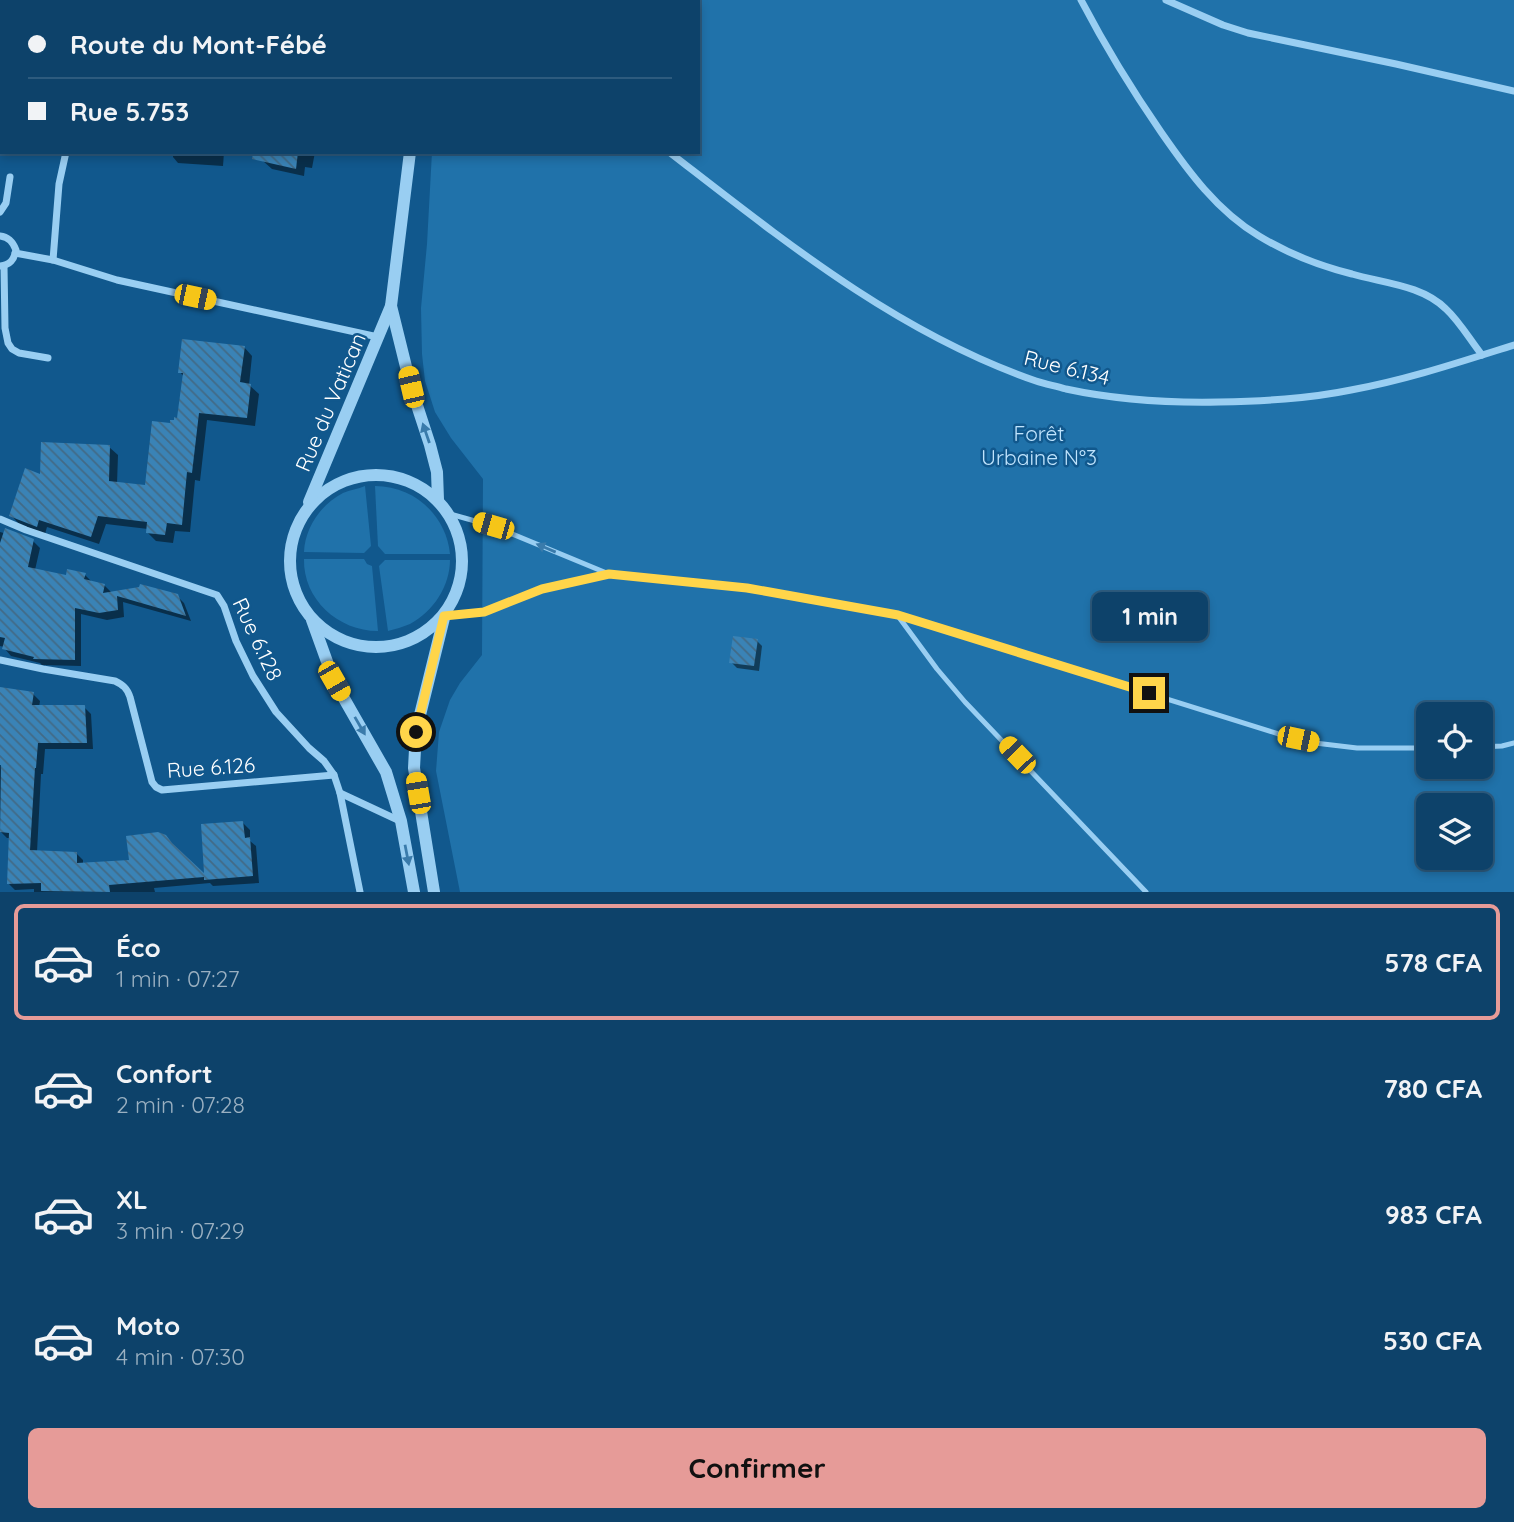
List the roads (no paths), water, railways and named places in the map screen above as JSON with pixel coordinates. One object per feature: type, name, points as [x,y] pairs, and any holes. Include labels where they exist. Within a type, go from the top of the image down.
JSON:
[{"type":"street","points":[[1081,0],[1137,97],[1188,171],[1224,211],[1258,236],[1306,260],[1426,294],[1446,308],[1482,355]]},
{"type":"street","points":[[1166,0],[1248,33],[1514,91]]},
{"type":"street","points":[[52,260],[59,184],[66,154]]},
{"type":"street","points":[[410,154],[391,306],[411,387],[437,472],[438,500]]},
{"type":"street","name":"Rue 6.134","points":[[672,154],[802,254],[875,303],[969,354],[1037,382],[1099,396],[1171,403],[1265,401],[1349,391],[1407,378],[1514,345]]},
{"type":"street","points":[[0,212],[6,203],[10,177]]},
{"type":"street","points":[[0,236],[11,240],[15,253],[12,261],[2,266],[8,343],[19,353],[48,358]]},
{"type":"street","points":[[15,253],[52,260],[117,280],[378,337]]},
{"type":"street","name":"Rue du Vatican","points":[[304,514],[391,306]]},
{"type":"street","points":[[312,620],[332,636],[358,646],[384,648],[411,641],[435,626],[444,616],[459,589],[464,558],[460,535],[450,514],[438,500],[407,480],[369,475],[344,481],[321,494],[304,514],[294,534],[289,556],[291,579],[299,601],[312,620],[334,681],[386,772],[401,821],[414,892]]},
{"type":"street","name":"Rue 6.128","points":[[0,519],[217,595],[253,676],[276,712],[324,761],[334,775],[360,892]]},
{"type":"street","points":[[435,892],[414,768],[416,732],[444,616]]},
{"type":"street","name":"Rue 6.126","points":[[0,660],[115,681],[124,685],[130,697],[152,782],[162,790],[334,775]]},
{"type":"street","points":[[340,793],[401,821]]},
{"type":"lane","points":[[450,514],[493,526],[609,574],[747,588],[898,615],[1282,735],[1315,743],[1357,748],[1416,748]]},
{"type":"lane","points":[[444,616],[484,612],[542,589],[609,574]]},
{"type":"lane","points":[[898,615],[965,702],[1146,892]]},
{"type":"lane","points":[[1493,745],[1514,743]]},
{"type":"park label","name":"Forêt Urbaine N°3","points":[[1039,445]]}]
